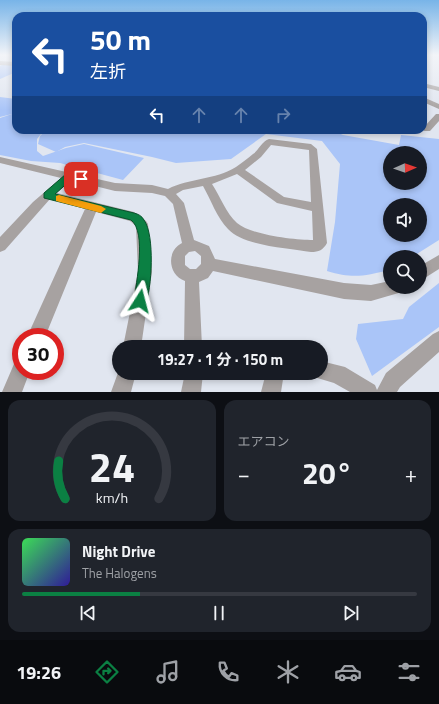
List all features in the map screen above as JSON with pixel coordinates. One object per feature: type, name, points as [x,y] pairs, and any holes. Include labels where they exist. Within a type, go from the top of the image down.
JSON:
[{"type":"street","points":[[427,86],[439,89]]},
{"type":"street","points":[[427,101],[439,107]]},
{"type":"street","points":[[428,129],[439,116]]},
{"type":"street","points":[[169,193],[180,187],[206,182],[238,170],[258,155],[270,142],[311,147],[313,149],[320,243],[317,246],[243,233],[231,225],[206,182]]},
{"type":"street","points":[[0,160],[115,187],[152,188],[169,193],[178,202],[190,247]]},
{"type":"street","points":[[238,170],[281,200],[318,208]]},
{"type":"street","points":[[1,244],[27,216],[69,176]]},
{"type":"street","points":[[48,196],[134,217],[140,221],[143,227],[145,272],[133,340]]},
{"type":"street","points":[[40,328],[92,207]]},
{"type":"street","points":[[197,246],[206,250],[209,255],[210,264],[203,273],[192,276],[183,273],[177,264],[178,256],[182,251],[190,247],[197,246]]},
{"type":"street","points":[[427,269],[439,261]]},
{"type":"street","points":[[210,264],[344,291],[371,292],[383,290]]},
{"type":"street","points":[[192,276],[193,340]]},
{"type":"street","points":[[386,392],[398,375],[439,340]]},
{"type":"street","points":[[328,372],[338,374],[368,392]]},
{"type":"street","points":[[12,392],[17,380]]},
{"type":"street","points":[[121,392],[125,380]]},
{"type":"street","points":[[191,392],[193,380]]},
{"type":"street","points":[[272,392],[274,380]]},
{"type":"shaded area","points":[[0,73],[12,73],[12,74],[0,79]]},
{"type":"shaded area","points":[[0,97],[12,98],[12,114],[0,117]]},
{"type":"shaded area","points":[[12,114],[12,134],[41,134],[37,139],[37,151],[43,156],[66,148],[84,144],[144,158],[123,180],[60,163],[31,161],[0,155],[0,118]]},
{"type":"shaded area","points":[[42,134],[266,134],[231,159],[176,163],[84,143],[65,147],[56,152],[38,144]]},
{"type":"shaded area","points":[[266,134],[341,134],[399,145],[401,135],[439,139],[439,240],[423,250],[383,250],[383,272],[352,276],[327,271],[335,222],[340,164],[322,141]]},
{"type":"shaded area","points":[[439,283],[439,327],[372,376],[356,339],[358,324],[403,319],[409,307]]},
{"type":"slow traffic","points":[[59,198],[101,209]]},
{"type":"route","points":[[81,179],[69,176],[48,196],[134,217],[140,221],[144,230],[145,272],[140,301]]}]
